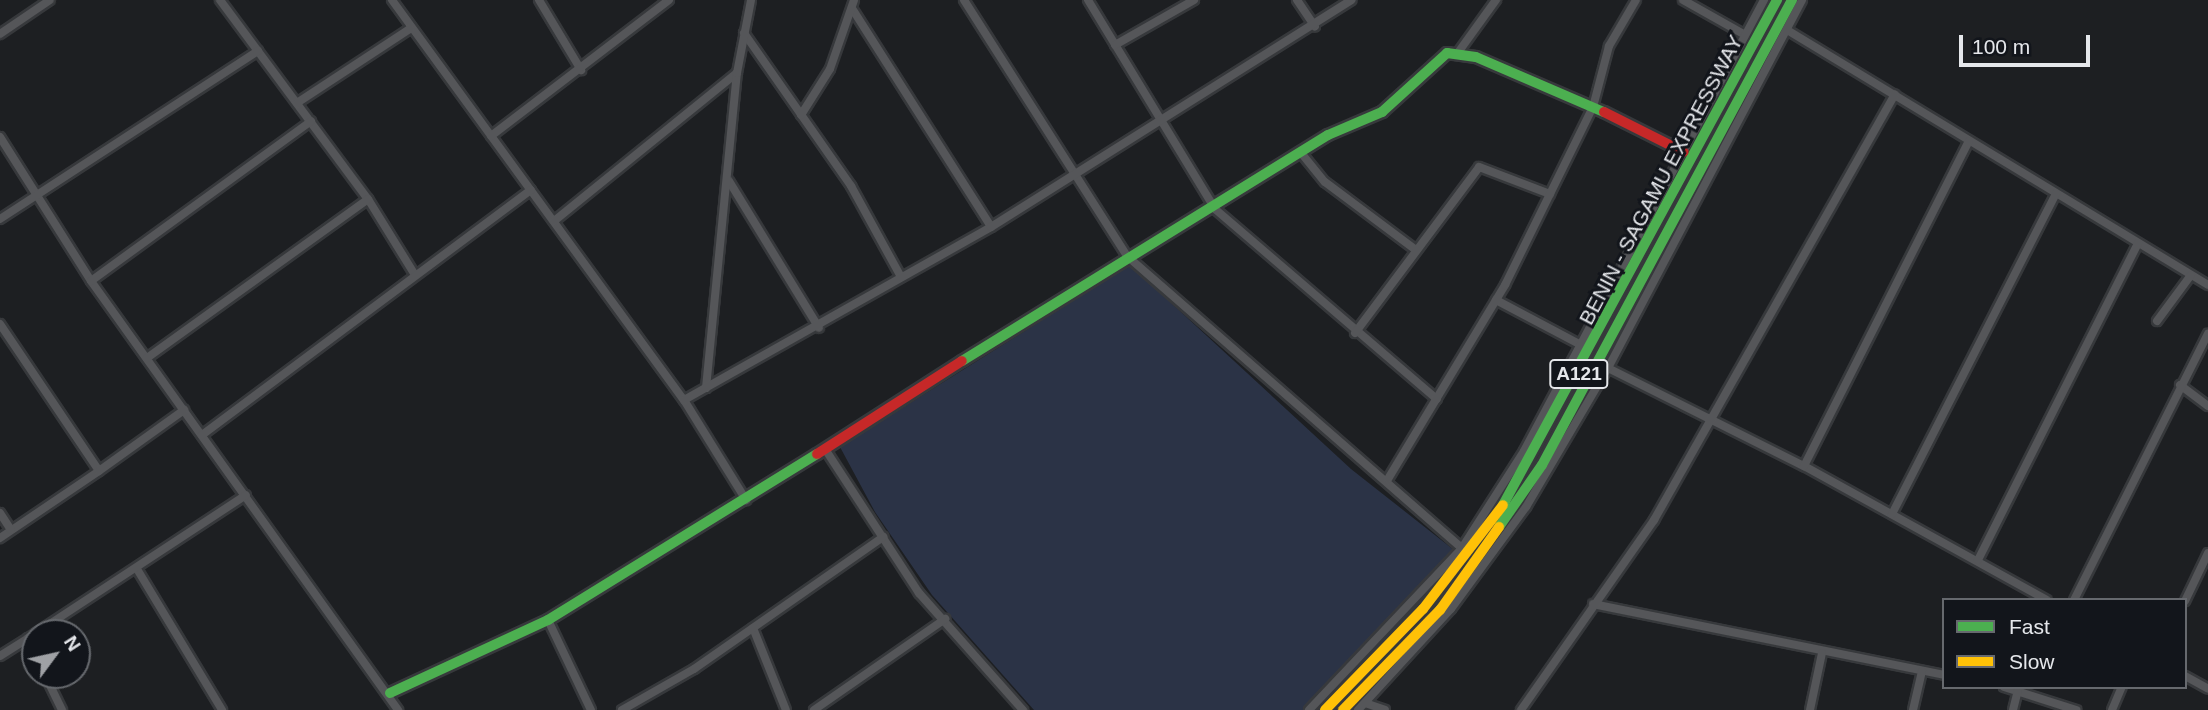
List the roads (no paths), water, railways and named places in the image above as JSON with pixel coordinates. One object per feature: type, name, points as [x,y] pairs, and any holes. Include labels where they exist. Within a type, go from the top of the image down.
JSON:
[{"type":"main road","name":"BENIN - SAGAMU EXPRESSWAY","points":[[1325,710],[1374,664],[1463,561],[1548,443],[1777,0]]},
{"type":"main road","name":"A121","points":[[1343,710],[1440,610],[1548,443],[1604,366],[1792,0]]},
{"type":"main road","points":[[390,693],[548,620],[746,500],[1126,256],[1215,209],[1328,135],[1382,112],[1432,62],[1457,54],[1547,84],[1684,152]]},
{"type":"street","points":[[0,34],[50,0]]},
{"type":"street","points":[[220,0],[368,199],[415,275]]},
{"type":"street","points":[[392,0],[684,400],[746,500]]},
{"type":"street","points":[[539,0],[581,70]]},
{"type":"street","points":[[491,136],[581,70],[669,0]]},
{"type":"street","points":[[706,388],[711,303],[729,181],[737,73],[751,0]]},
{"type":"street","points":[[801,115],[830,69],[855,0]]},
{"type":"street","points":[[964,0],[1126,256],[1199,324],[1388,480],[1462,548]]},
{"type":"street","points":[[1088,0],[1215,209],[1355,333],[1437,399]]},
{"type":"street","points":[[1115,45],[1194,0]]},
{"type":"street","points":[[1297,0],[1315,27]]},
{"type":"street","points":[[684,400],[819,328],[901,277],[991,227],[1160,120],[1315,27],[1351,0]]},
{"type":"street","points":[[1457,54],[1496,0]]},
{"type":"street","points":[[1388,480],[1496,300],[1593,107],[1609,46],[1636,0]]},
{"type":"street","points":[[1683,0],[1745,35]]},
{"type":"street","points":[[1310,710],[1462,548],[1524,451],[1764,0]]},
{"type":"street","points":[[1358,710],[1495,551],[1604,366],[1802,0]]},
{"type":"street","points":[[853,10],[991,227]]},
{"type":"street","points":[[297,103],[411,28]]},
{"type":"street","points":[[1787,30],[2208,285]]},
{"type":"street","points":[[744,33],[851,186],[901,277]]},
{"type":"street","points":[[0,219],[258,51]]},
{"type":"street","points":[[554,220],[737,73]]},
{"type":"street","points":[[1521,710],[1654,520],[1712,420],[1816,224],[1895,94]]},
{"type":"street","points":[[91,281],[311,121]]},
{"type":"street","points":[[0,137],[91,281],[390,693],[398,710]]},
{"type":"street","points":[[1804,466],[1969,141]]},
{"type":"street","points":[[1302,154],[1325,182],[1416,250]]},
{"type":"street","points":[[1355,333],[1479,167],[1550,194]]},
{"type":"street","points":[[729,181],[819,328]]},
{"type":"street","points":[[202,435],[531,190]]},
{"type":"street","points":[[1892,513],[2056,193]]},
{"type":"street","points":[[147,358],[368,199]]},
{"type":"street","points":[[1978,560],[2138,243]]},
{"type":"street","points":[[2157,321],[2191,275]]},
{"type":"street","points":[[1496,300],[1581,345]]},
{"type":"street","points":[[0,324],[99,471]]},
{"type":"street","points":[[2075,598],[2208,334]]},
{"type":"street","points":[[1604,366],[1804,466],[2044,598]]},
{"type":"street","points":[[2180,385],[2208,406]]},
{"type":"street","points":[[0,538],[184,410]]},
{"type":"street","points":[[825,449],[919,593],[945,619],[1023,710]]},
{"type":"street","points":[[58,619],[246,495]]},
{"type":"street","points":[[0,513],[11,530]]},
{"type":"street","points":[[622,710],[753,628],[883,537]]},
{"type":"street","points":[[2186,598],[2208,554]]},
{"type":"street","points":[[137,569],[222,710]]},
{"type":"street","points":[[1593,604],[1822,653],[1942,675]]},
{"type":"street","points":[[814,710],[945,619]]},
{"type":"street","points":[[548,620],[591,710]]},
{"type":"street","points":[[753,628],[786,710]]},
{"type":"street","points":[[0,656],[21,643]]},
{"type":"street","points":[[1810,710],[1822,653]]},
{"type":"street","points":[[1913,710],[1922,671]]},
{"type":"street","points":[[2187,677],[2208,689]]},
{"type":"street","points":[[52,689],[62,710]]},
{"type":"street","points":[[2013,689],[2076,710]]},
{"type":"street","points":[[2112,710],[2121,689]]},
{"type":"street","points":[[2013,710],[2018,690]]},
{"type":"street","points":[[1365,703],[1385,710]]}]
